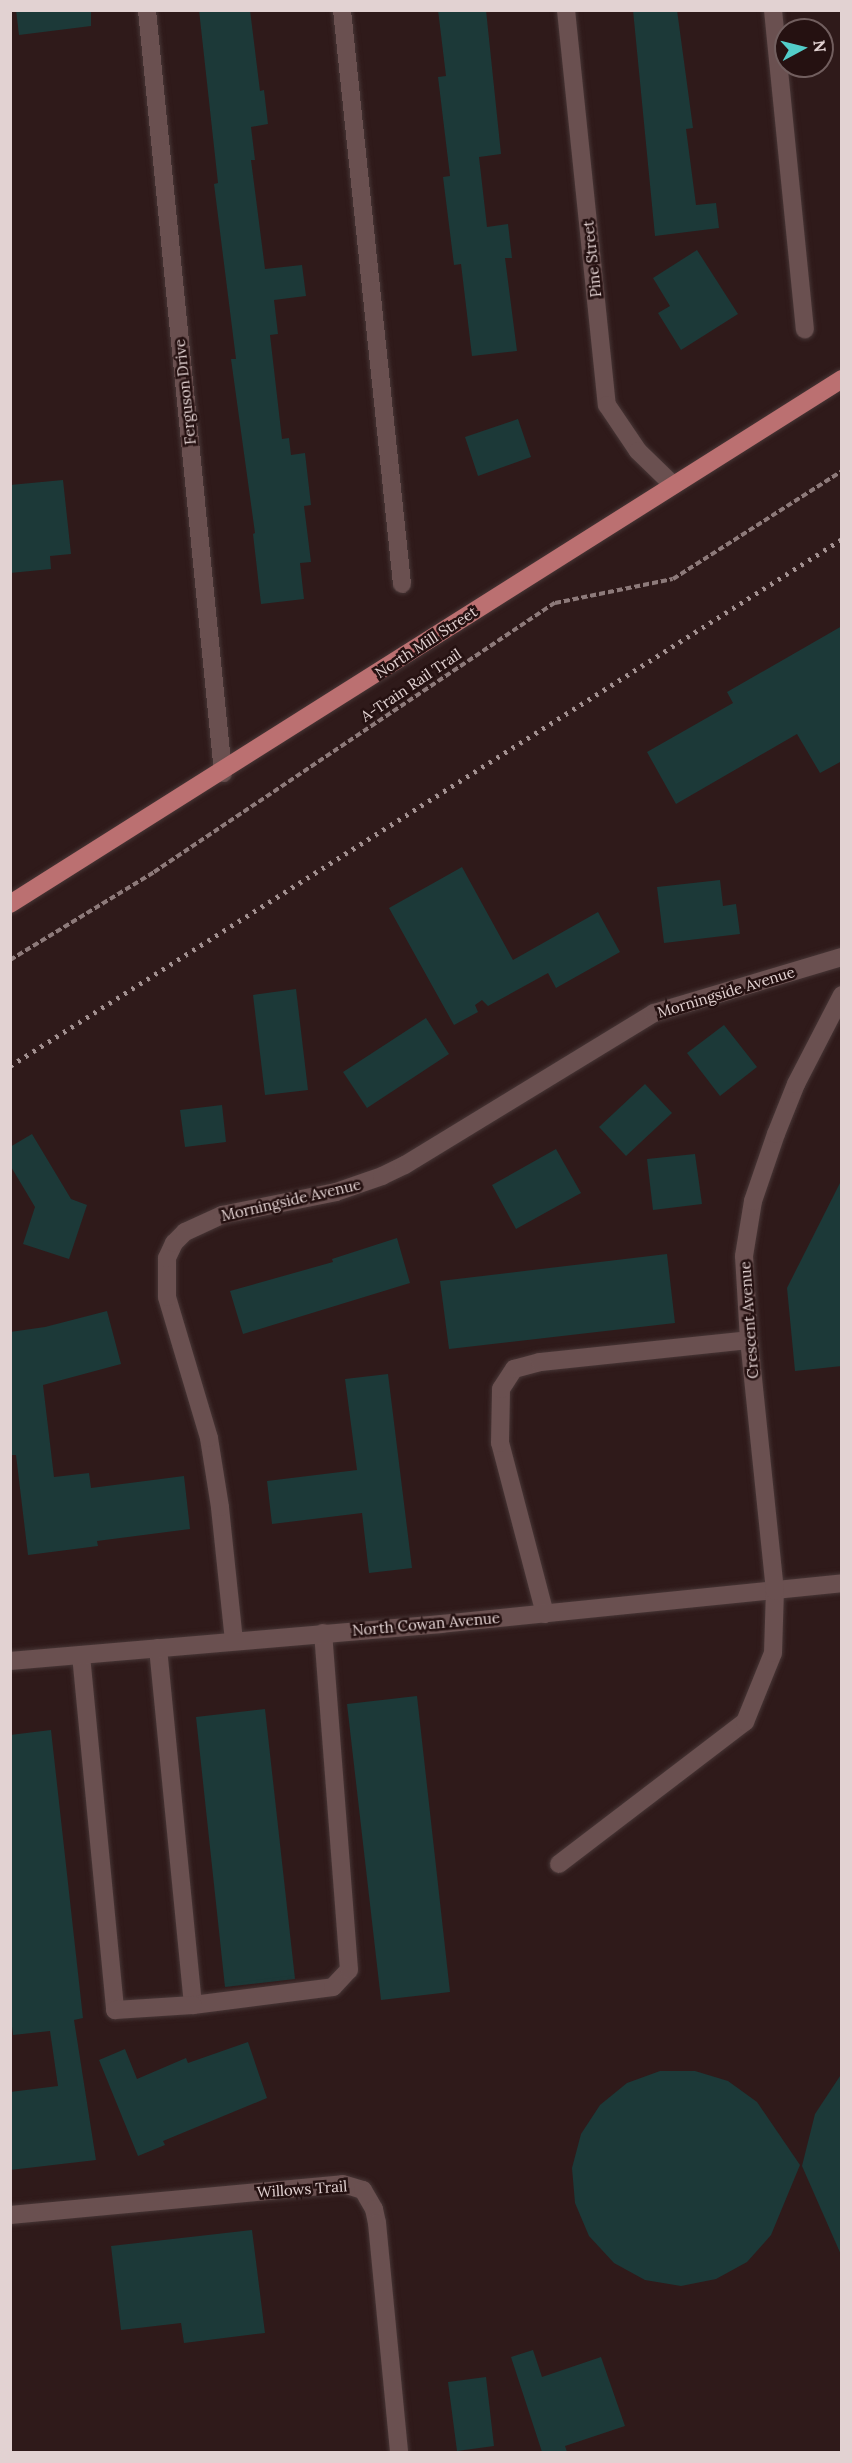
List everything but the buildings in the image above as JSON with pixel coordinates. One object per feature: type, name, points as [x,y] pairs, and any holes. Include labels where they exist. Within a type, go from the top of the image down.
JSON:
[{"type":"main road","name":"North Mill Street","points":[[10,904],[223,772],[672,484],[842,379]]},
{"type":"street","name":"Ferguson Drive","points":[[147,10],[223,772]]},
{"type":"street","points":[[342,10],[402,584]]},
{"type":"street","name":"Pine Street","points":[[566,10],[607,405],[638,451],[672,484]]},
{"type":"street","points":[[773,10],[805,329]]},
{"type":"street","name":"Morningside Avenue","points":[[234,1641],[220,1507],[209,1438],[167,1297],[166,1258],[174,1243],[184,1232],[222,1215],[336,1192],[382,1176],[405,1165],[654,1013],[842,957]]},
{"type":"street","name":"Crescent Avenue","points":[[559,1864],[745,1722],[772,1653],[775,1591],[749,1340],[744,1256],[753,1201],[796,1084],[842,995]]},
{"type":"street","points":[[545,1614],[500,1443],[501,1389],[514,1369],[540,1362],[749,1340]]},
{"type":"street","name":"North Cowan Avenue","points":[[10,1661],[545,1614],[842,1583]]},
{"type":"street","points":[[81,1655],[115,2010],[193,2005],[333,1988],[349,1970],[323,1633]]},
{"type":"street","points":[[158,1648],[193,2005]]},
{"type":"street","name":"Willows Trail","points":[[10,2215],[343,2184],[363,2190],[372,2203],[377,2223],[399,2452]]},
{"type":"path","name":"A-Train Rail Trail","points":[[10,960],[154,872],[555,603],[673,579],[842,471]]},
{"type":"railway","points":[[10,1066],[842,539]]}]
